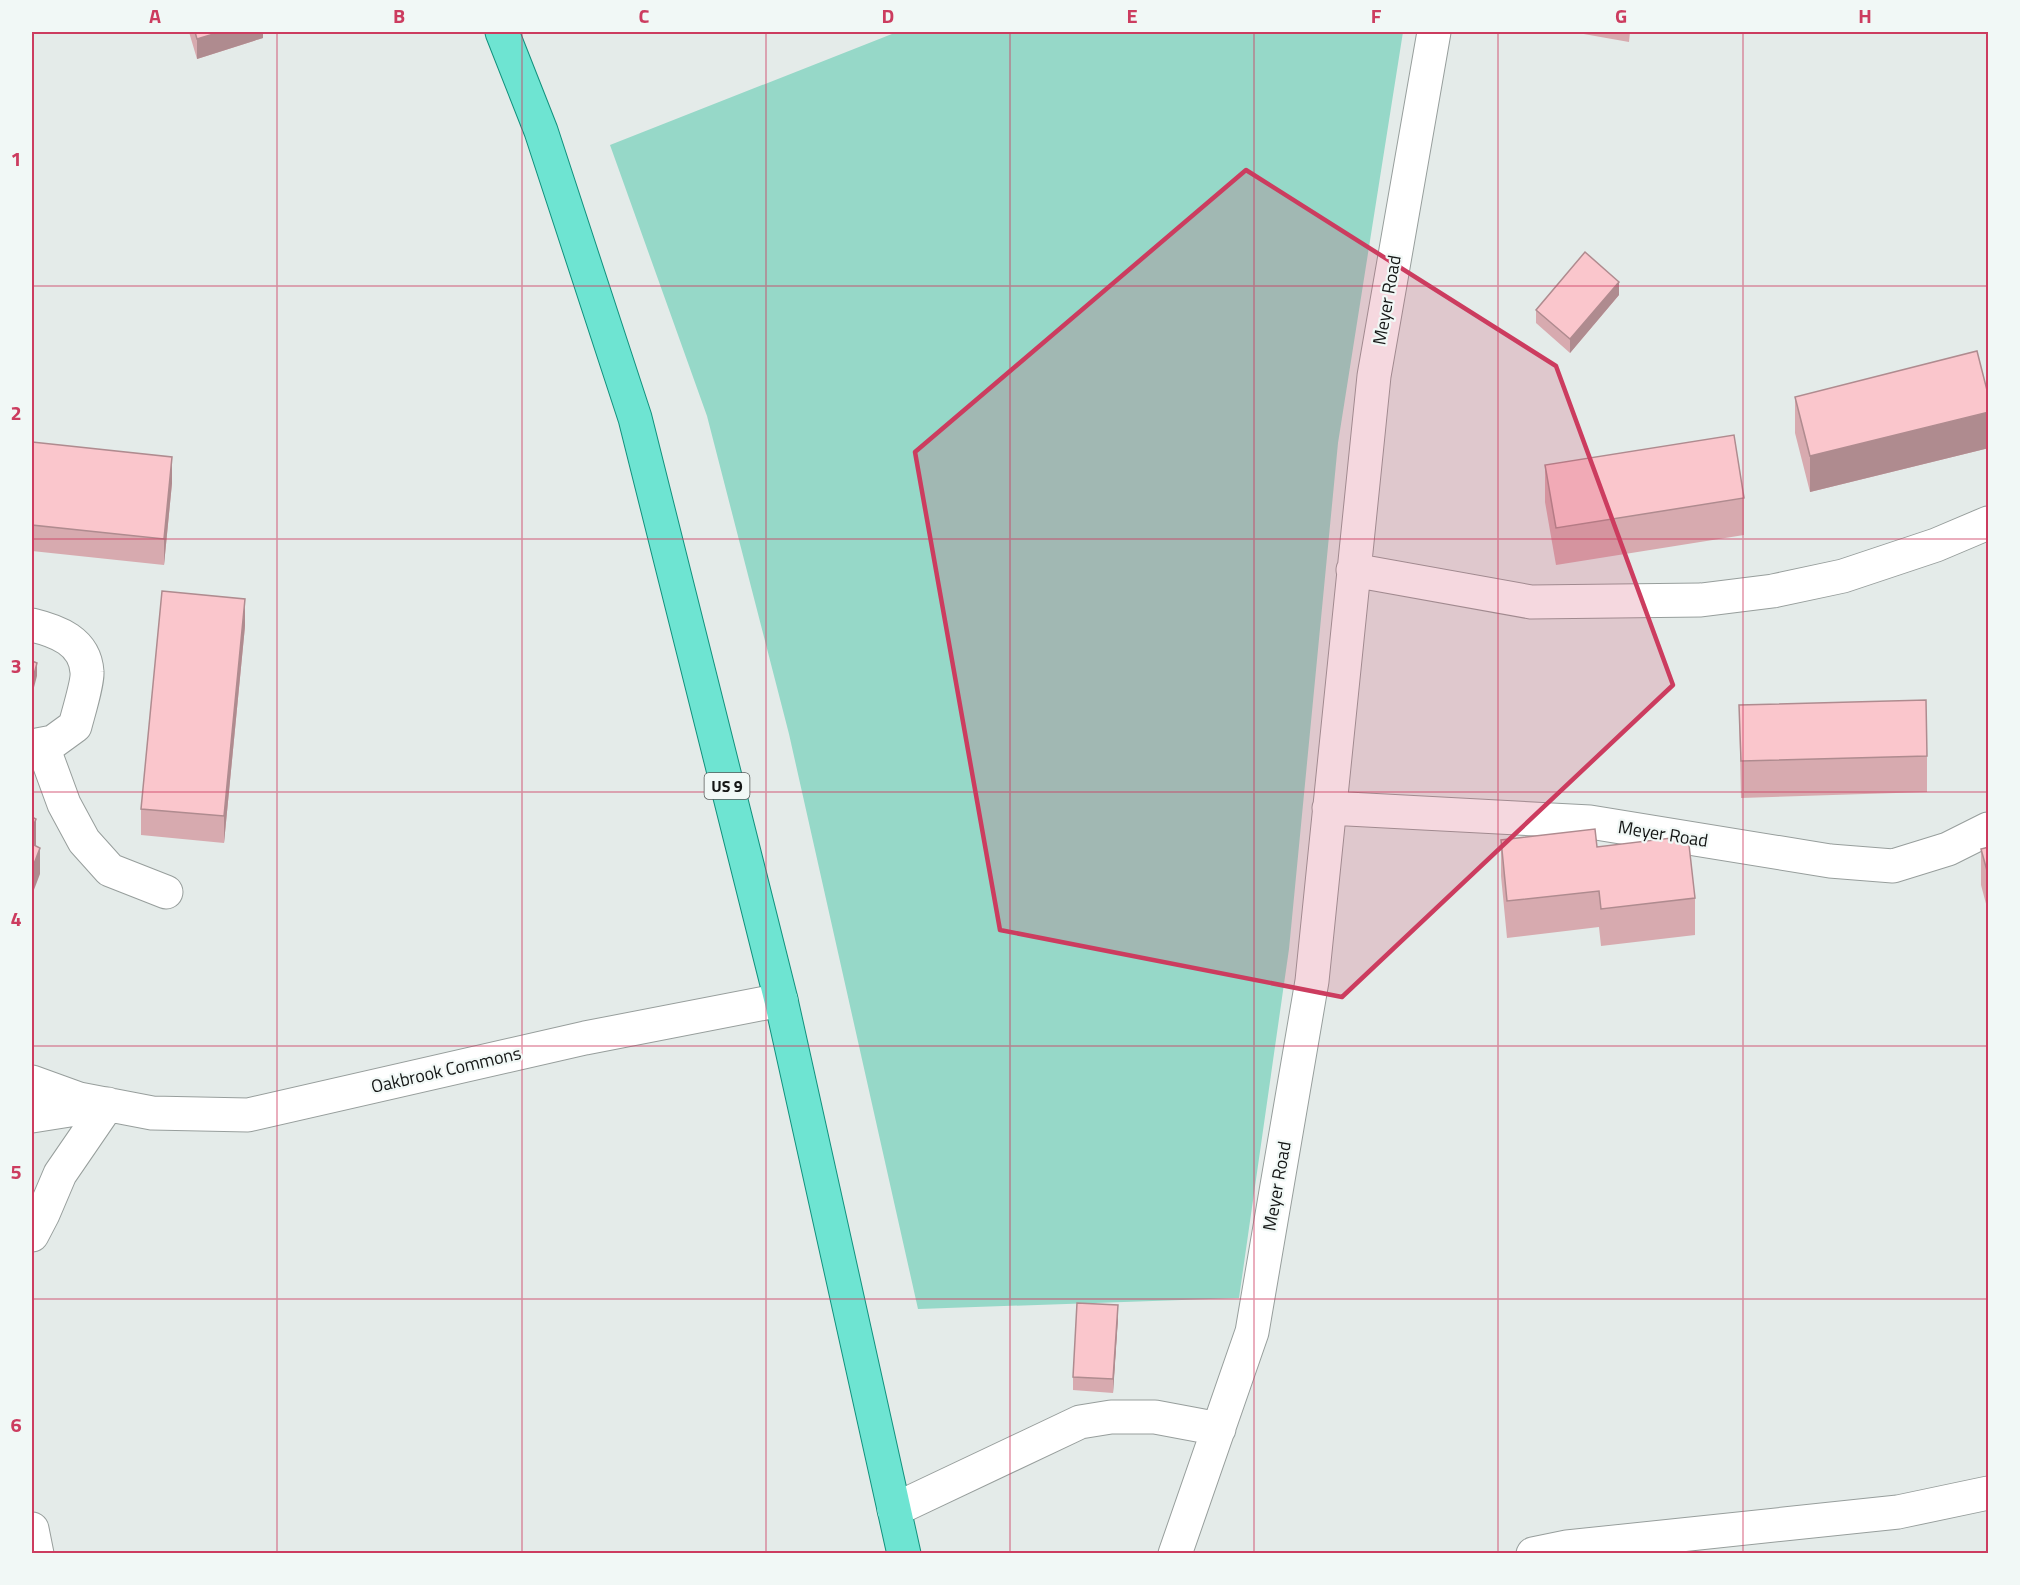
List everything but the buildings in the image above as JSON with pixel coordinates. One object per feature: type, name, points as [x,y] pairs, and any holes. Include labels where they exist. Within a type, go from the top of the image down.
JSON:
[{"type":"main road","name":"US 9","points":[[502,32],[542,131],[635,418],[781,1000],[904,1554]]},
{"type":"street","name":"Meyer Road","points":[[1176,1554],[1252,1332],[1312,981],[1374,376],[1434,32]]},
{"type":"street","points":[[1353,570],[1531,602],[1701,600],[1773,591],[1843,576],[1989,523]]},
{"type":"street","points":[[32,625],[57,632],[80,649],[87,672],[75,726],[53,742],[37,745],[64,804],[84,842],[110,870],[166,892]]},
{"type":"street","name":"Meyer Road","points":[[1329,808],[1590,822],[1830,861],[1893,866],[1948,849],[1989,829]]},
{"type":"street","name":"Oakbrook Commons","points":[[32,1082],[79,1099],[152,1113],[248,1115],[585,1038],[781,1000]]},
{"type":"street","points":[[32,1116],[108,1104]]},
{"type":"street","points":[[32,1235],[60,1174],[108,1104]]},
{"type":"street","points":[[894,1510],[1080,1422],[1111,1417],[1155,1417],[1219,1429]]},
{"type":"street","points":[[1533,1554],[1578,1546],[1898,1512],[1989,1493]]},
{"type":"street","points":[[32,1530],[37,1554]]},
{"type":"highlighted area","points":[[1246,170],[1556,366],[1673,685],[1342,997],[1000,930],[915,452]]},
{"type":"green space","points":[[897,32],[1403,32],[1338,443],[1289,949],[1239,1298],[918,1309],[789,734],[707,416],[610,145]]}]
